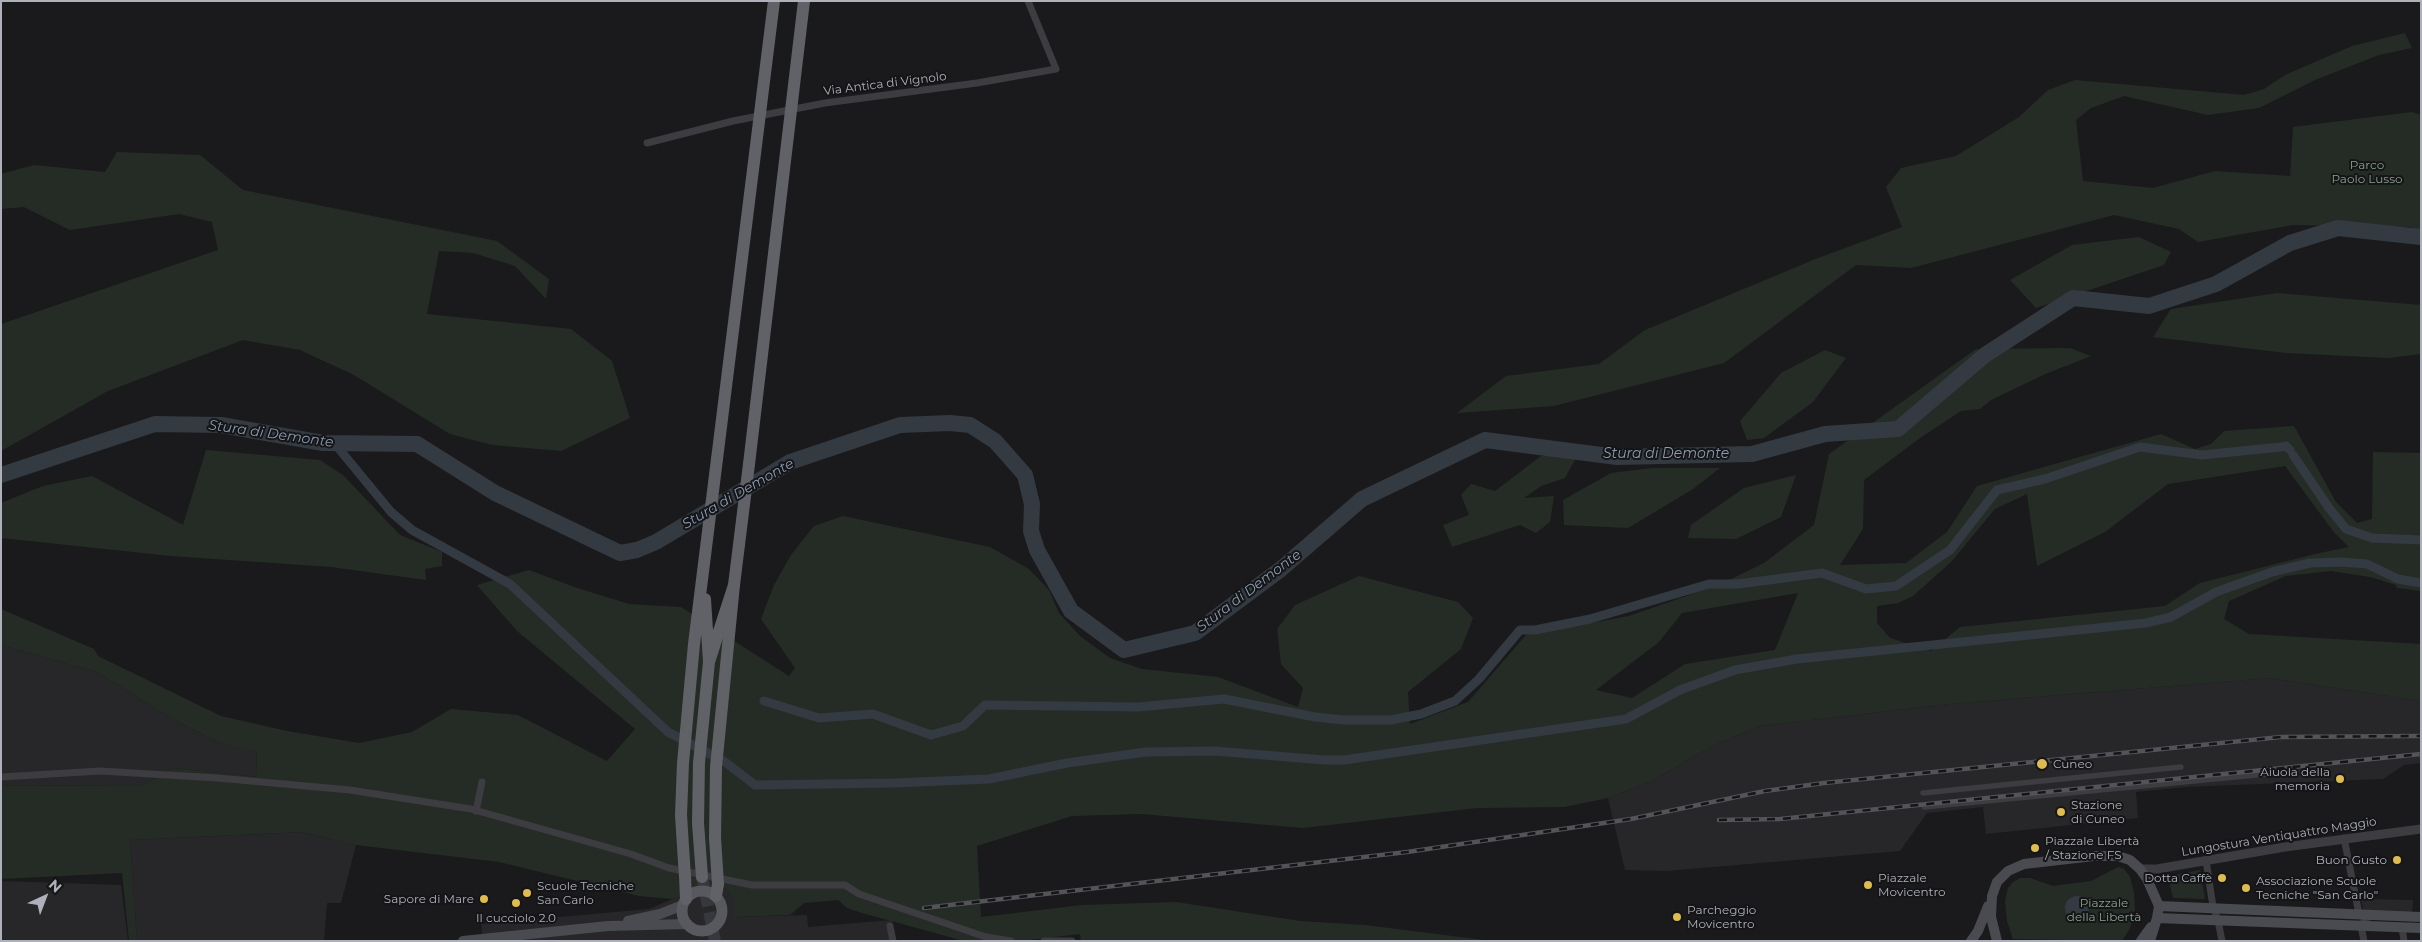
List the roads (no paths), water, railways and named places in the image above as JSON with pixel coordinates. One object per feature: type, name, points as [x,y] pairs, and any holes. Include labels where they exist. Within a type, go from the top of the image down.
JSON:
[{"type":"highway","points":[[684,902],[685,876],[681,816],[682,763],[694,644],[774,1]]},
{"type":"highway","points":[[717,890],[715,838],[716,767],[734,585],[804,1]]},
{"type":"highway","points":[[702,878],[698,824],[698,786],[709,662],[704,569]]},
{"type":"highway","points":[[709,662],[734,585]]},
{"type":"main road","points":[[1971,941],[1978,931],[1997,882],[2008,871],[2024,864],[2094,856],[2118,856],[2130,860],[2147,878],[2159,906],[2158,918],[2150,941]]},
{"type":"main road","points":[[608,926],[660,914],[684,902],[692,893],[700,890],[709,892],[717,890],[722,907],[720,919],[706,936],[687,924],[682,915],[684,902]]},
{"type":"main road","points":[[1992,896],[1991,917],[1997,941]]},
{"type":"main road","points":[[2159,906],[2421,917]]},
{"type":"main road","points":[[2158,918],[2421,928]]},
{"type":"main road","points":[[2141,941],[2158,918]]},
{"type":"main road","points":[[463,941],[608,926],[687,924]]},
{"type":"street","name":"Via Antica di Vignolo","points":[[647,143],[733,121],[825,102],[977,83],[1056,68],[1028,1]]},
{"type":"street","points":[[1923,793],[2181,767]]},
{"type":"street","points":[[1,776],[100,771],[218,778],[350,790],[476,811],[631,854],[669,868],[752,885],[844,885],[859,894],[986,937],[1011,941]]},
{"type":"street","points":[[1924,808],[2277,773]]},
{"type":"street","points":[[476,811],[482,782]]},
{"type":"street","name":"Lungostura Ventiquattro Maggio","points":[[2140,869],[2157,870],[2206,860],[2344,838],[2421,829]]},
{"type":"street","points":[[2344,838],[2359,914]]},
{"type":"street","points":[[2206,860],[2213,907],[2218,920],[2222,941]]},
{"type":"street","points":[[2364,941],[2361,926],[2366,918],[2382,915]]},
{"type":"street","points":[[890,926],[893,941]]},
{"type":"street","points":[[2402,928],[2404,941]]},
{"type":"street","points":[[1044,941],[1072,940]]},
{"type":"waterway","name":"Stura di Demonte","points":[[1,475],[155,424],[221,425],[323,443],[417,444],[495,493],[620,553],[637,550],[656,542],[790,462],[900,425],[950,423],[970,425],[995,441],[1025,475],[1032,504],[1031,531],[1037,550],[1071,611],[1124,650],[1195,633],[1281,569],[1362,499],[1485,440],[1617,457],[1752,454],[1825,434],[1898,429],[1985,355],[2073,298],[2149,306],[2216,284],[2290,243],[2338,228],[2421,237]]},
{"type":"waterway","points":[[335,444],[391,512],[412,530],[510,584],[668,732],[725,762],[755,785],[894,783],[989,779],[1067,763],[1146,752],[1215,751],[1344,760],[1626,719],[1680,690],[1735,670],[1797,659],[2146,623],[2171,617],[2216,592],[2272,572],[2310,563],[2341,562],[2367,564],[2398,579],[2421,583]]},
{"type":"waterway","points":[[764,701],[819,718],[873,714],[931,735],[963,726],[985,705],[1138,707],[1224,699],[1315,717],[1344,720],[1391,720],[1421,714],[1455,701],[1479,679],[1520,630],[1535,630],[1590,619],[1709,584],[1738,584],[1822,573],[1866,589],[1896,586],[1950,550],[1997,490],[2045,479],[2140,447],[2202,455],[2286,446],[2290,450]]},
{"type":"waterway","points":[[2293,455],[2329,508],[2346,529],[2372,538],[2421,540]]},
{"type":"tunnel","points":[[702,877],[715,941]]},
{"type":"railway","points":[[924,908],[1407,852],[1631,819],[1765,791],[1824,783],[2281,737],[2421,736]]},
{"type":"railway","points":[[1719,820],[1780,819],[2421,754]]},
{"type":"place","name":"Cuneo","points":[[2042,764]]},
{"type":"place","name":"Aiuola della memoria","points":[[2340,779]]},
{"type":"place","name":"Stazione di Cuneo","points":[[2061,812]]},
{"type":"place","name":"Piazzale Libertà / Stazione FS","points":[[2035,848]]},
{"type":"place","name":"Buon Gusto","points":[[2397,860]]},
{"type":"place","name":"Dotta Caffè","points":[[2222,878]]},
{"type":"place","name":"Piazzale Movicentro","points":[[1868,885]]},
{"type":"place","name":"Associazione Scuole Tecniche \"San Carlo\"","points":[[2246,888]]},
{"type":"place","name":"Scuole Tecniche San Carlo","points":[[527,893]]},
{"type":"place","name":"Sapore di Mare","points":[[484,899]]},
{"type":"place","name":"Il cucciolo 2.0","points":[[516,903]]},
{"type":"place","name":"Parcheggio Movicentro","points":[[1677,917]]},
{"type":"park label","name":"Parco Paolo Lusso","points":[[2367,172]]},
{"type":"park label","name":"Piazzale della Libertà","points":[[2104,910]]}]
